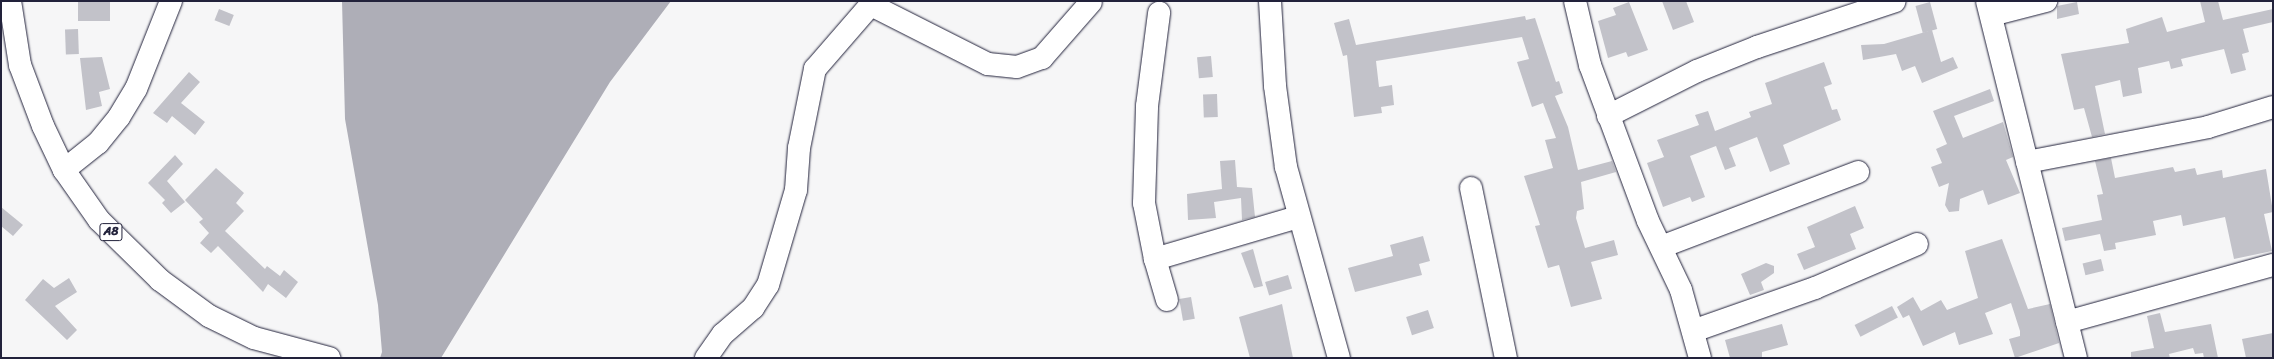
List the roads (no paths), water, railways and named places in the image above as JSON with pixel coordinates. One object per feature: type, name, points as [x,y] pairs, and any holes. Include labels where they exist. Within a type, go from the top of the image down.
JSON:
[{"type":"main road","name":"A8","points":[[10,1],[20,65],[43,126],[64,170],[126,249],[186,301],[254,338],[329,358]]},
{"type":"main road","points":[[64,170],[98,143],[119,117],[136,89],[171,1]]},
{"type":"main road","points":[[1270,1],[1279,127],[1298,217],[1339,358]]},
{"type":"main road","points":[[1575,1],[1590,65],[1608,116],[1661,247],[1681,290],[1700,358]]},
{"type":"main road","points":[[1608,116],[1697,71],[1757,46],[1895,1]]},
{"type":"main road","points":[[2046,1],[1989,8],[2068,322],[2074,357]]},
{"type":"main road","points":[[706,358],[722,334],[752,308],[768,285],[796,190],[799,148],[815,69],[872,3],[988,64],[1017,67],[1042,58],[1091,2]]},
{"type":"main road","points":[[1159,13],[1148,106],[1144,203],[1155,259],[1168,300]]},
{"type":"main road","points":[[2027,162],[2208,127],[2273,106]]},
{"type":"main road","points":[[1661,247],[1858,172]]},
{"type":"main road","points":[[1471,188],[1506,358]]},
{"type":"main road","points":[[1155,259],[1298,217]]},
{"type":"main road","points":[[1693,331],[1808,291],[1917,244]]},
{"type":"main road","points":[[2068,322],[2273,265]]}]
